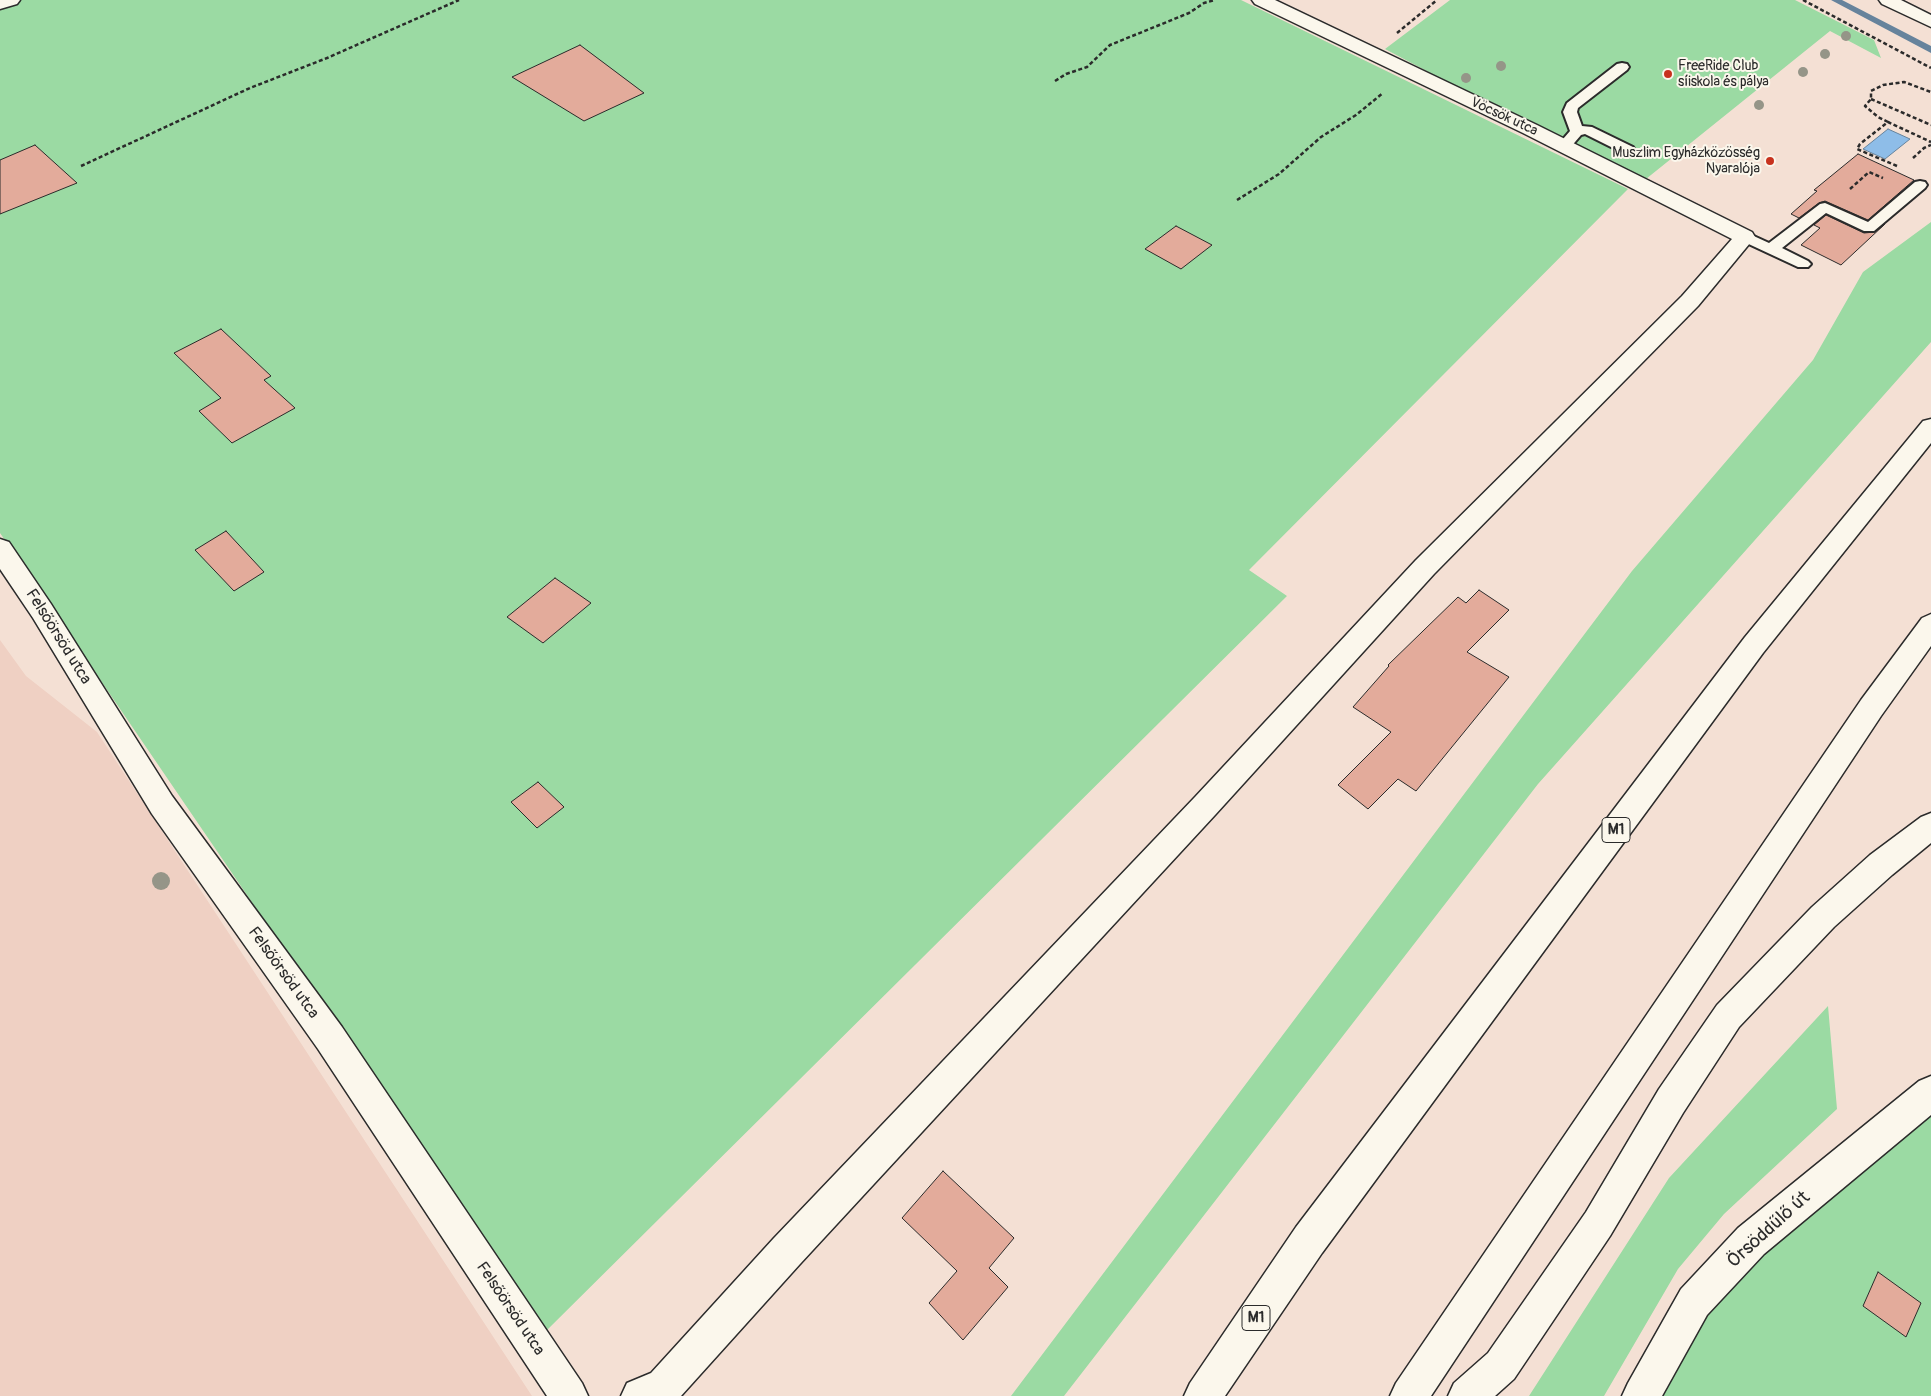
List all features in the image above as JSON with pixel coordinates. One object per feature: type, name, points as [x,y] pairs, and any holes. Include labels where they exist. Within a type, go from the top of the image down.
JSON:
[{"type":"street","points":[[0,4],[11,0]]},
{"type":"street","name":"Vöcsök utca","points":[[1261,0],[1564,146],[1757,243]]},
{"type":"street","points":[[1888,0],[1931,22]]},
{"type":"street","points":[[640,1396],[664,1387],[787,1250],[1205,806],[1425,567],[1690,301],[1757,243]]},
{"type":"street","name":"M1","points":[[1203,1396],[1309,1240],[1742,661],[1931,427]]},
{"type":"street","name":"Felsőörsöd utca","points":[[0,550],[42,611],[162,805],[330,1038],[569,1396]]},
{"type":"street","points":[[1409,1396],[1871,708],[1931,625]]},
{"type":"street","points":[[1467,1396],[1502,1366],[1598,1224],[1671,1101],[1728,1016],[1823,917],[1881,864],[1931,826]]},
{"type":"street","name":"Örsöddűlő út","points":[[1641,1396],[1694,1302],[1751,1241],[1931,1093]]},
{"type":"lane","points":[[1577,131],[1570,112],[1572,106],[1622,67]]},
{"type":"lane","points":[[1564,146],[1577,131],[1587,130],[1628,150]]},
{"type":"lane","points":[[1757,243],[1787,238],[1825,207],[1869,228],[1920,186]]},
{"type":"lane","points":[[1757,243],[1803,264]]},
{"type":"path","points":[[81,166],[250,88],[327,58],[459,0]]},
{"type":"path","points":[[1055,81],[1066,74],[1087,67],[1100,58],[1110,45],[1189,13],[1204,3],[1216,0]]},
{"type":"path","points":[[1375,55],[1387,41],[1437,0]]},
{"type":"path","points":[[1803,0],[1931,68]]},
{"type":"path","points":[[1237,200],[1279,174],[1321,137],[1356,115],[1407,71]]},
{"type":"path","points":[[1931,92],[1904,82],[1883,85],[1871,91],[1870,98],[1865,106],[1878,117],[1931,142]]},
{"type":"path","points":[[1870,98],[1931,124]]},
{"type":"path","points":[[1888,122],[1860,144],[1857,150],[1900,167]]},
{"type":"path","points":[[1829,208],[1869,172],[1885,179]]},
{"type":"shaded area","points":[[0,640],[26,676],[97,732],[532,1396],[0,1396]]},
{"type":"green space","points":[[0,0],[1241,0],[1628,189],[1249,570],[1287,596],[545,1332],[0,533]]},
{"type":"green space","name":"FreeRide Club síiskola és pálya","points":[[1450,0],[1795,0],[1874,40],[1881,58],[1830,31],[1646,179],[1504,112],[1385,49]]},
{"type":"green space","points":[[1931,222],[1931,342],[1538,784],[1064,1396],[1011,1396],[1632,571],[1813,360],[1863,272]]},
{"type":"green space","points":[[1828,1006],[1837,1109],[1724,1214],[1678,1269],[1604,1396],[1529,1396],[1669,1178]]},
{"type":"green space","points":[[1931,1096],[1931,1396],[1654,1396],[1712,1293]]},
{"type":"water","points":[[1888,129],[1910,139],[1885,159],[1863,149]]},
{"type":"building","points":[[580,45],[644,93],[584,121],[512,77]]},
{"type":"building","points":[[35,145],[77,183],[0,214],[0,160]]},
{"type":"building","points":[[1858,154],[1914,180],[1868,220],[1825,201],[1819,203],[1799,218],[1791,214],[1817,191],[1814,190]]},
{"type":"building","points":[[1826,215],[1864,233],[1875,232],[1885,224],[1841,265],[1801,245],[1820,228],[1814,225]]},
{"type":"building","points":[[1176,226],[1212,245],[1181,269],[1145,249]]},
{"type":"building","points":[[221,329],[271,376],[264,380],[295,408],[232,443],[199,411],[221,398],[174,353]]},
{"type":"building","points":[[226,531],[264,572],[234,591],[195,550]]},
{"type":"building","points":[[555,578],[591,603],[543,643],[507,617]]},
{"type":"building","points":[[1479,590],[1509,610],[1467,652],[1509,677],[1416,791],[1398,779],[1368,809],[1338,785],[1391,732],[1353,707],[1388,665],[1458,597],[1466,603]]},
{"type":"building","points":[[538,782],[564,807],[537,828],[511,802]]},
{"type":"building","points":[[943,1171],[1014,1238],[989,1268],[1008,1287],[963,1340],[929,1303],[957,1271],[902,1218]]},
{"type":"building","points":[[1878,1272],[1921,1303],[1906,1337],[1863,1306]]},
{"type":"waterway","points":[[1835,0],[1931,50]]},
{"type":"place","name":"FreeRide Club síiskola és pálya","points":[[1668,74]]},
{"type":"place","name":"Muszlim Egyházközösség Nyaralója","points":[[1770,161]]}]
